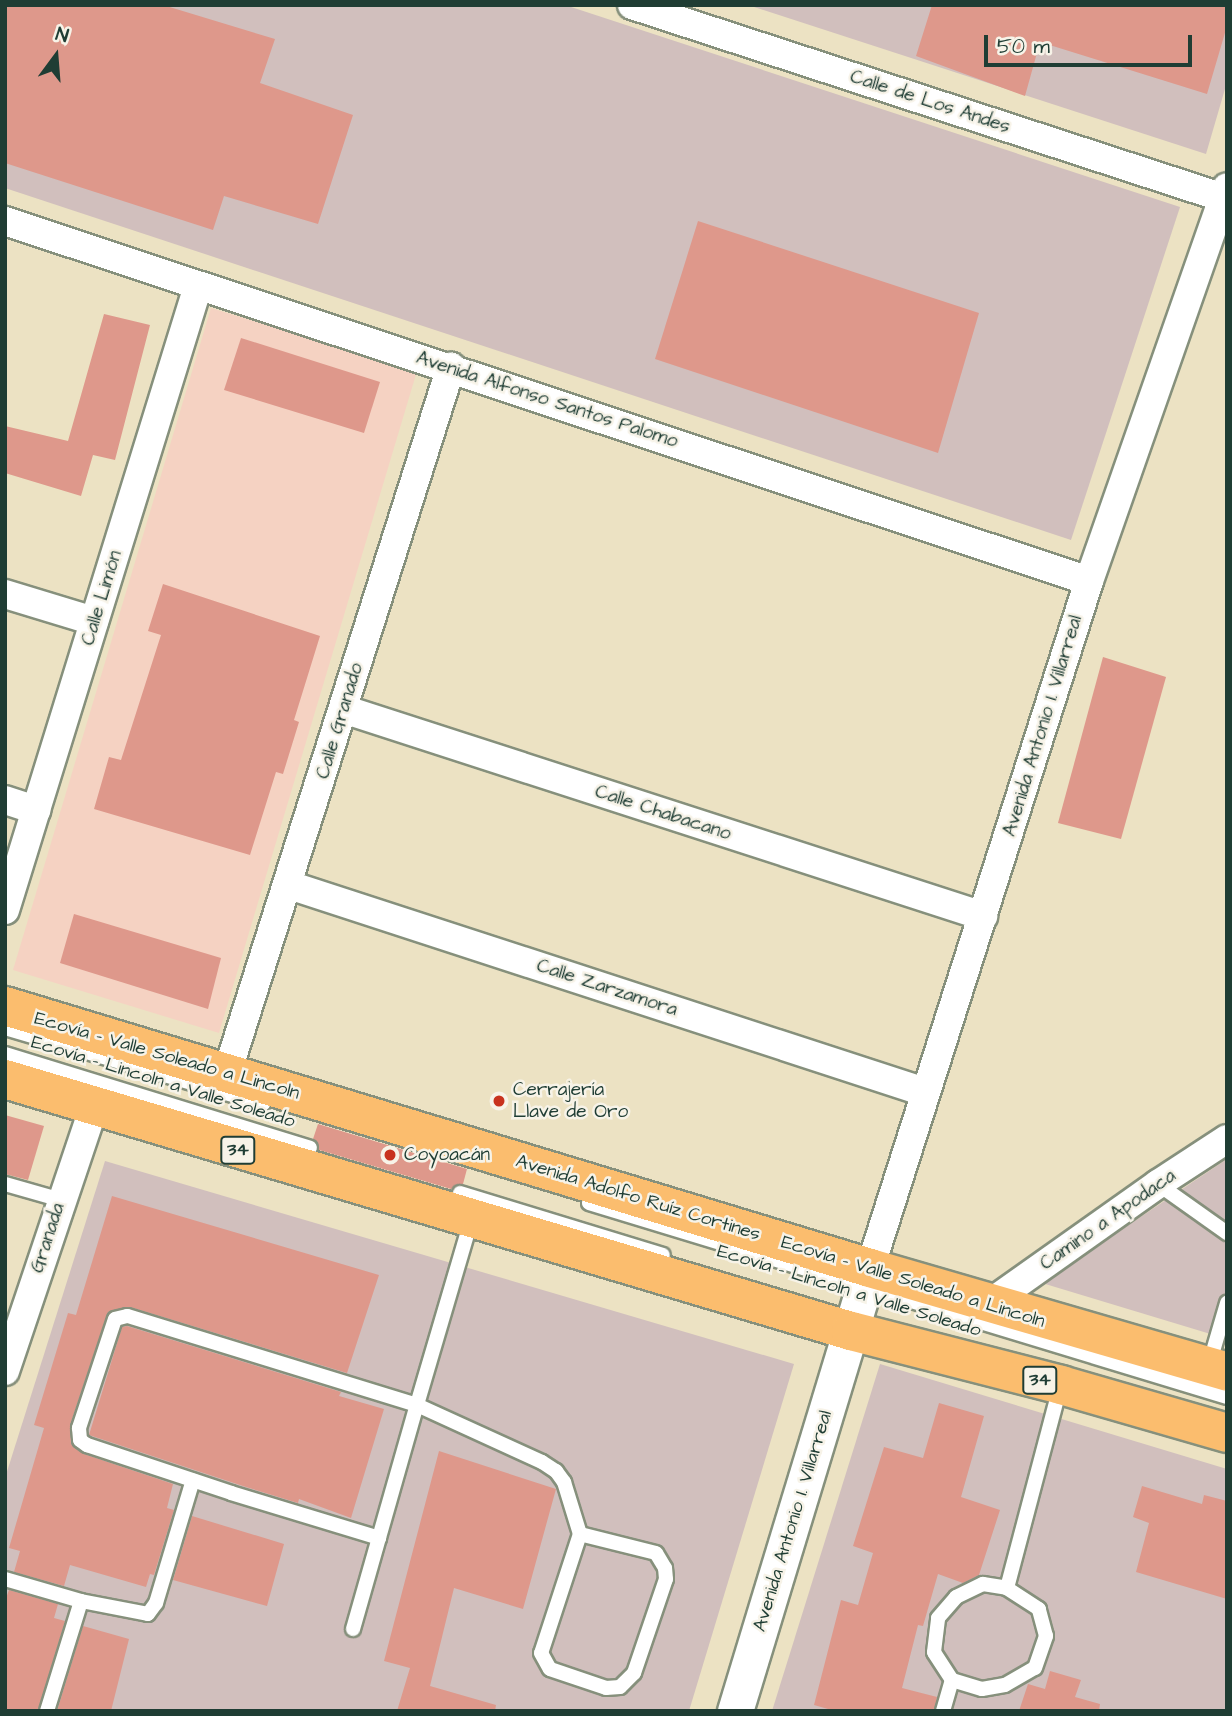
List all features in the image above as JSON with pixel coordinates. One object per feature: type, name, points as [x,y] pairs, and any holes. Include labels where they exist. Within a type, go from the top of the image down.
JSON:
[{"type":"main road","name":"Avenida Adolfo Ruíz Cortines","points":[[5,1006],[227,1073],[860,1305]]},
{"type":"main road","name":"Avenida Adolfo Ruíz Cortines","points":[[5,1079],[94,1107],[466,1207],[860,1305],[990,1303]]},
{"type":"main road","name":"34","points":[[990,1303],[1221,1379]]},
{"type":"main road","name":"34","points":[[860,1305],[1061,1385],[1227,1433]]},
{"type":"street","name":"Calle de Los Andes","points":[[632,5],[1226,195]]},
{"type":"street","name":"Avenida Antonio I. Villarreal","points":[[735,1711],[925,1091],[1088,581],[1226,195]]},
{"type":"street","name":"Avenida Alfonso Santos Palomo","points":[[5,221],[451,367],[1088,581]]},
{"type":"street","name":"Calle Limón","points":[[5,910],[198,286]]},
{"type":"street","name":"Calle Granado","points":[[227,1073],[289,885],[451,367]]},
{"type":"street","points":[[5,594],[94,621]]},
{"type":"street","name":"Calle Chabacano","points":[[343,709],[983,916]]},
{"type":"street","points":[[5,800],[36,810]]},
{"type":"street","name":"Calle Zarzamora","points":[[289,885],[925,1091]]},
{"type":"street","name":"Granada","points":[[5,1371],[94,1107]]},
{"type":"street","name":"Camino a Apodaca","points":[[990,1303],[1157,1184],[1227,1139]]},
{"type":"lane","name":"Ecovía - Valle Soleado a Lincoln","points":[[5,1028],[275,1108]]},
{"type":"lane","name":"Ecovía - Lincoln a Valle Soleado","points":[[5,1054],[310,1148]]},
{"type":"lane","points":[[5,1184],[61,1200]]},
{"type":"lane","points":[[1157,1184],[1227,1233]]},
{"type":"lane","name":"Ecovía - Valle Soleado a Lincoln","points":[[574,1198],[860,1305],[1221,1379]]},
{"type":"lane","points":[[353,1629],[418,1405],[466,1207],[672,1258]]},
{"type":"lane","points":[[1221,1379],[1227,1303]]},
{"type":"lane","points":[[379,1538],[193,1480],[80,1440],[79,1428],[111,1324],[119,1316],[127,1316],[418,1405],[556,1471],[564,1482],[580,1534],[541,1645],[541,1653],[550,1669],[606,1688],[620,1687],[634,1673],[666,1579],[665,1568],[656,1553],[580,1534]]},
{"type":"lane","name":"Ecovía - Lincoln a Valle Soleado","points":[[910,1330],[1227,1426]]},
{"type":"lane","points":[[1007,1588],[1061,1385]]},
{"type":"lane","points":[[5,1579],[81,1601],[143,1615],[152,1611],[193,1480]]},
{"type":"lane","points":[[983,1584],[1007,1588],[1039,1609],[1046,1636],[1035,1668],[1005,1685],[982,1689],[952,1680],[934,1652],[939,1618],[956,1597],[983,1584]]},
{"type":"lane","points":[[47,1711],[81,1601]]},
{"type":"lane","points":[[943,1711],[952,1680]]},
{"type":"shaded area","points":[[5,5],[565,5],[1180,207],[1071,540],[5,188]]},
{"type":"shaded area","points":[[748,5],[1227,5],[1227,82],[1206,154]]},
{"type":"shaded area","points":[[211,308],[417,371],[219,1033],[13,970]]},
{"type":"shaded area","points":[[1227,1159],[1227,1339],[1042,1283]]},
{"type":"shaded area","points":[[105,1161],[794,1364],[689,1711],[5,1711],[5,1478]]},
{"type":"shaded area","points":[[880,1364],[1227,1469],[1227,1711],[772,1711]]},
{"type":"building","points":[[5,5],[163,5],[275,39],[260,83],[353,115],[318,224],[224,196],[213,230],[5,163]]},
{"type":"building","points":[[932,5],[1227,5],[1227,26],[1207,94],[1040,42],[1025,96],[916,56]]},
{"type":"building","points":[[698,221],[979,313],[938,453],[655,359]]},
{"type":"building","points":[[104,314],[150,325],[115,460],[93,455],[81,496],[5,473],[5,426],[68,441]]},
{"type":"building","points":[[241,338],[380,382],[364,433],[224,390]]},
{"type":"building","points":[[163,584],[320,636],[294,720],[299,722],[283,774],[276,772],[250,855],[94,809],[109,757],[121,760],[161,635],[148,631]]},
{"type":"building","points":[[1103,657],[1166,677],[1121,839],[1058,823]]},
{"type":"building","points":[[74,914],[221,958],[208,1009],[60,963]]},
{"type":"building","points":[[5,1115],[44,1126],[28,1180],[5,1174]]},
{"type":"building","points":[[318,1124],[467,1169],[463,1184],[451,1189],[319,1150],[313,1139]]},
{"type":"building","points":[[112,1196],[379,1275],[347,1373],[130,1307],[108,1312],[70,1425],[71,1444],[84,1454],[173,1484],[167,1508],[174,1510],[154,1575],[150,1574],[146,1587],[70,1565],[64,1586],[14,1572],[20,1551],[9,1548],[44,1428],[34,1425],[68,1313],[76,1315]]},
{"type":"building","points":[[127,1326],[341,1392],[339,1396],[384,1409],[351,1518],[299,1499],[298,1503],[89,1435],[122,1327]]},
{"type":"building","points":[[939,1403],[984,1416],[961,1497],[1000,1510],[979,1575],[963,1583],[938,1574],[923,1626],[918,1625],[902,1688],[937,1697],[934,1711],[835,1711],[814,1705],[841,1600],[858,1605],[873,1553],[853,1546],[884,1447],[923,1458]]},
{"type":"building","points":[[439,1451],[556,1489],[523,1609],[454,1588],[430,1686],[496,1705],[495,1711],[397,1711],[410,1668],[384,1661]]},
{"type":"building","points":[[1142,1486],[1202,1504],[1204,1495],[1227,1501],[1227,1599],[1136,1572],[1149,1523],[1133,1517]]},
{"type":"building","points":[[192,1516],[284,1544],[267,1606],[173,1580]]},
{"type":"building","points":[[9,1590],[58,1604],[54,1618],[65,1621],[38,1711],[5,1711],[5,1601]]},
{"type":"building","points":[[83,1626],[129,1639],[111,1711],[57,1711]]},
{"type":"building","points":[[1050,1671],[1081,1680],[1075,1697],[1100,1704],[1099,1711],[1019,1711],[1028,1684],[1045,1689]]},
{"type":"place","name":"Cerrajería Llave de Oro","points":[[499,1101]]},
{"type":"place","name":"Coyoacán","points":[[390,1155]]}]
